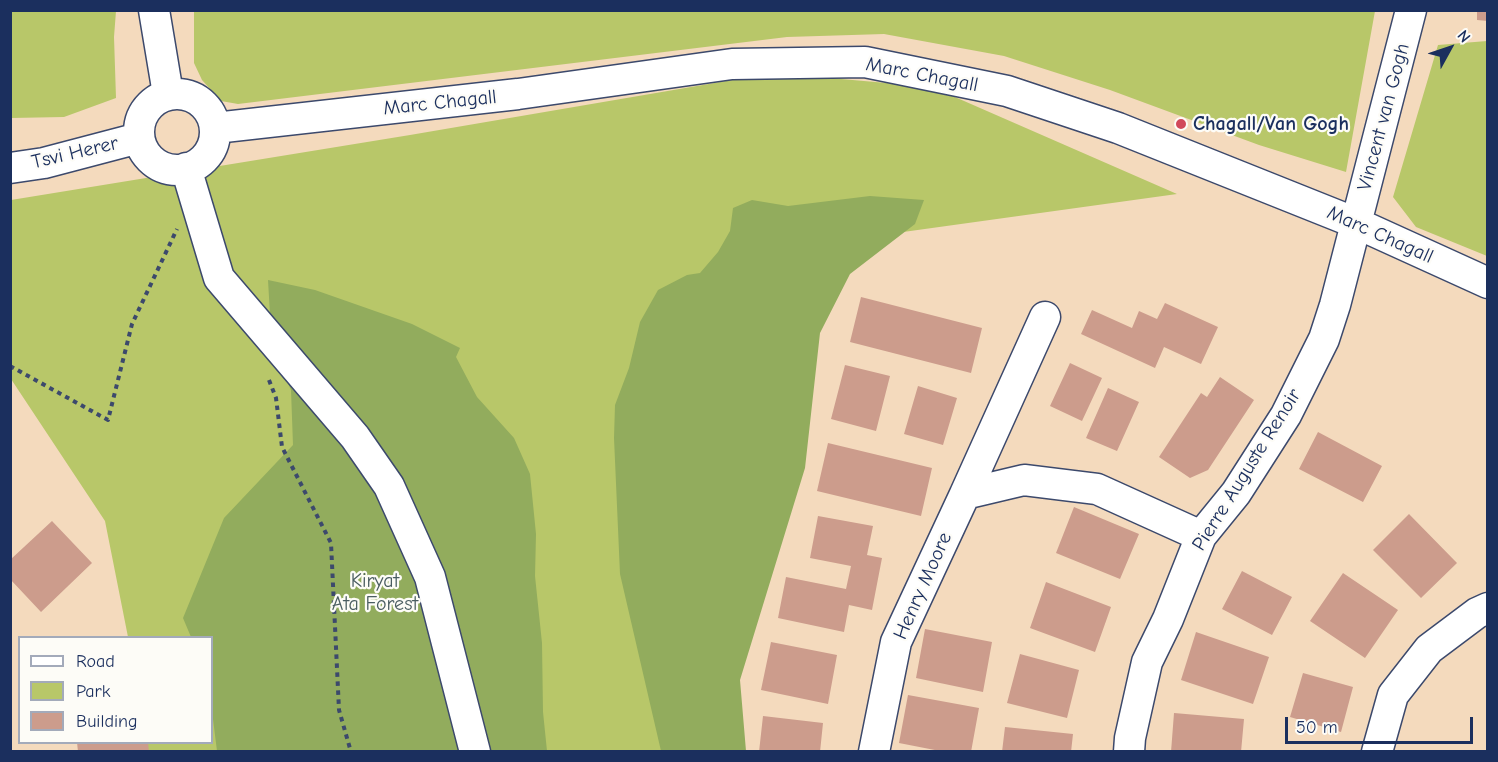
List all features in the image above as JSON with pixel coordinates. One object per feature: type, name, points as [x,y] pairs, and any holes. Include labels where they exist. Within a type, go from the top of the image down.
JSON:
[{"type":"street","points":[[154,10],[168,94]]},
{"type":"street","name":"Vincent van Gogh","points":[[1356,223],[1411,10]]},
{"type":"street","name":"Marc Chagall","points":[[215,128],[518,94],[732,64],[865,62],[1007,92],[1118,128],[1356,223],[1488,283]]},
{"type":"street","points":[[190,181],[151,159],[143,150],[139,138],[139,126],[148,106],[168,94],[181,94],[199,101],[211,116],[215,128],[215,139],[211,149],[196,165],[190,181],[219,278],[354,437],[389,486],[430,577],[475,752]]},
{"type":"street","name":"Tsvi Herer","points":[[10,168],[44,163],[139,138]]},
{"type":"street","name":"Pierre Auguste Renoir","points":[[1129,752],[1136,708],[1148,662],[1201,536],[1236,493],[1286,415],[1324,339],[1356,223]]},
{"type":"street","name":"Henry Moore","points":[[874,752],[896,642],[1045,317]]},
{"type":"street","points":[[965,494],[1024,480],[1097,489],[1201,536]]},
{"type":"street","points":[[1377,752],[1393,695],[1429,649],[1477,613],[1488,608]]},
{"type":"path","points":[[10,366],[108,420],[132,324],[190,181]]},
{"type":"path","points":[[268,377],[276,398],[282,447],[331,543],[339,710],[351,752]]},
{"type":"green space","points":[[194,10],[1375,11],[1346,172],[1259,145],[1110,90],[1004,56],[884,34],[787,37],[238,104],[221,101],[202,80],[194,63]]},
{"type":"green space","points":[[10,11],[116,11],[114,37],[116,98],[64,117],[11,118]]},
{"type":"green space","points":[[1488,41],[1487,256],[1416,227],[1393,197],[1438,45]]},
{"type":"green space","points":[[773,73],[932,87],[1177,194],[896,233],[785,309],[705,751],[148,751],[146,744],[213,744],[213,636],[128,636],[105,521],[11,379],[11,200]]},
{"type":"green space","points":[[870,196],[924,200],[915,224],[850,274],[820,333],[805,468],[740,680],[746,751],[661,751],[620,574],[614,438],[615,405],[629,368],[640,322],[658,290],[687,275],[700,273],[718,252],[730,231],[733,208],[752,200],[788,206]]},
{"type":"green space","name":"Kiryat Ata Forest","points":[[268,280],[315,290],[412,324],[460,348],[456,357],[477,397],[514,438],[530,474],[536,534],[535,576],[542,643],[543,712],[547,751],[217,751],[213,719],[213,636],[191,636],[183,618],[224,518],[293,445],[291,390],[272,349]]},
{"type":"building","points":[[1477,10],[1488,10],[1488,21],[1477,20]]},
{"type":"building","points":[[861,297],[982,328],[971,373],[850,342]]},
{"type":"building","points":[[1165,303],[1218,327],[1201,364],[1164,347],[1155,368],[1081,334],[1092,310],[1132,328],[1139,311],[1157,319]]},
{"type":"building","points":[[1070,363],[1102,378],[1082,421],[1050,406]]},
{"type":"building","points":[[845,365],[890,376],[876,431],[831,419]]},
{"type":"building","points":[[1220,377],[1254,400],[1208,470],[1190,478],[1159,457],[1201,393],[1207,397]]},
{"type":"building","points":[[918,386],[957,398],[943,445],[904,434]]},
{"type":"building","points":[[1108,388],[1139,402],[1117,451],[1086,438]]},
{"type":"building","points":[[1318,432],[1382,466],[1363,502],[1299,469]]},
{"type":"building","points":[[828,443],[932,468],[921,516],[817,491]]},
{"type":"building","points":[[1074,507],[1139,534],[1120,579],[1056,553]]},
{"type":"building","points":[[1409,514],[1457,563],[1421,598],[1373,550]]},
{"type":"building","points":[[818,516],[873,526],[867,555],[882,558],[872,610],[849,605],[844,632],[778,618],[786,577],[846,589],[851,566],[810,558]]},
{"type":"building","points":[[52,521],[92,563],[41,612],[10,579],[10,560]]},
{"type":"building","points":[[1242,571],[1292,597],[1272,635],[1222,609]]},
{"type":"building","points":[[1343,573],[1398,610],[1365,658],[1310,621]]},
{"type":"building","points":[[1046,582],[1111,607],[1095,652],[1030,628]]},
{"type":"building","points":[[925,629],[992,642],[983,692],[916,678]]},
{"type":"building","points":[[1196,632],[1269,657],[1253,704],[1181,680]]},
{"type":"building","points":[[771,642],[837,655],[828,704],[761,690]]},
{"type":"building","points":[[1020,654],[1079,670],[1067,718],[1007,703]]},
{"type":"building","points":[[1303,673],[1353,687],[1341,732],[1290,717]]},
{"type":"building","points":[[908,695],[979,708],[971,752],[945,752],[899,743]]},
{"type":"building","points":[[1174,713],[1244,719],[1241,752],[1171,752]]},
{"type":"building","points":[[763,716],[823,723],[820,752],[759,752]]},
{"type":"building","points":[[1005,727],[1073,734],[1071,752],[1002,752]]},
{"type":"building","points":[[77,744],[148,744],[149,752],[78,752]]},
{"type":"place","name":"Chagall/Van Gogh","points":[[1181,124]]}]
